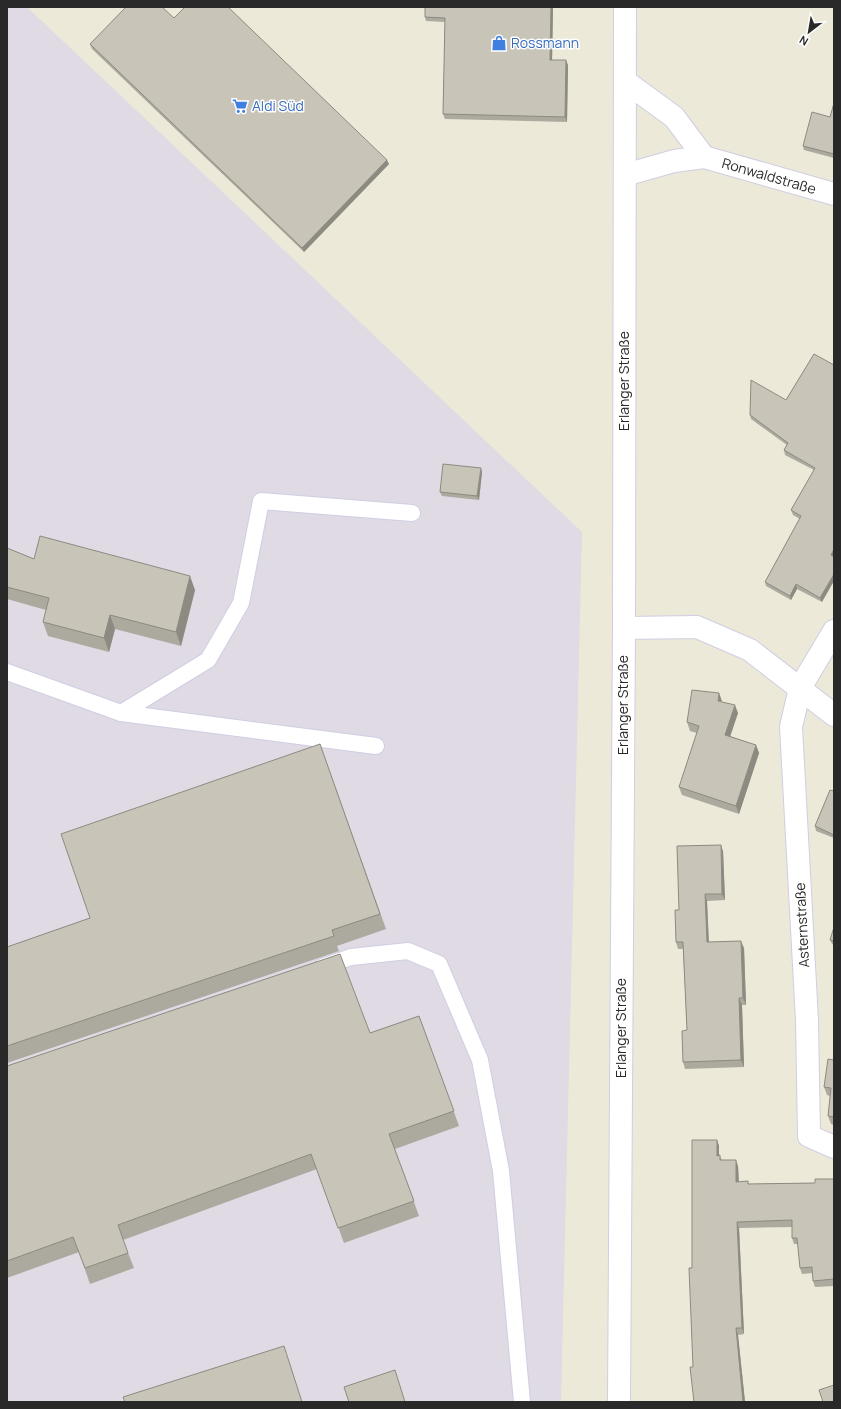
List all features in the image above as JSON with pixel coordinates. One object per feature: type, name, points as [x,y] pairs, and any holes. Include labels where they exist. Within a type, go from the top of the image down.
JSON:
[{"type":"main road","name":"Erlanger Straße","points":[[618,1402],[624,628],[625,7]]},
{"type":"main road","name":"Ronwaldstraße","points":[[626,82],[674,116],[704,156]]},
{"type":"main road","name":"Ronwaldstraße","points":[[625,175],[674,161],[704,156],[834,194]]},
{"type":"main road","points":[[624,628],[697,627],[750,650],[834,715]]},
{"type":"main road","points":[[800,688],[834,631]]},
{"type":"main road","name":"Asternstraße","points":[[800,688],[791,727],[807,1020],[809,1136],[834,1147]]},
{"type":"lane","points":[[121,713],[208,660],[241,603],[261,501],[412,513]]},
{"type":"lane","points":[[7,672],[121,713],[376,746]]},
{"type":"lane","points":[[306,972],[350,957],[408,950],[439,964],[480,1060],[483,1075],[501,1171],[522,1402]]},
{"type":"shaded area","points":[[7,7],[27,7],[582,532],[561,1402],[7,1402]]},
{"type":"building","name":"Aldi Süd","points":[[126,7],[162,7],[174,18],[185,7],[228,7],[387,160],[302,248],[90,44]]},
{"type":"building","name":"Rossmann","points":[[425,7],[551,7],[550,60],[566,60],[565,117],[443,114],[445,18],[425,17]]},
{"type":"building","points":[[834,103],[834,154],[803,146],[812,112],[830,117]]},
{"type":"building","points":[[814,354],[834,365],[834,549],[831,555],[834,557],[834,574],[820,598],[796,584],[790,596],[765,582],[801,516],[791,510],[815,468],[784,450],[788,443],[750,415],[751,380],[786,400]]},
{"type":"building","points":[[443,464],[481,468],[477,496],[440,492]]},
{"type":"building","points":[[40,536],[190,576],[176,632],[110,615],[104,638],[43,622],[49,598],[7,587],[7,548],[34,559]]},
{"type":"building","points":[[692,690],[719,693],[718,701],[735,705],[725,735],[756,745],[736,806],[679,787],[699,726],[687,722]]},
{"type":"building","points":[[320,744],[380,914],[332,930],[334,936],[7,1046],[7,947],[90,918],[61,834]]},
{"type":"building","points":[[830,790],[834,791],[834,835],[815,826]]},
{"type":"building","points":[[721,845],[722,894],[705,894],[707,942],[741,941],[743,998],[739,998],[741,1060],[683,1062],[682,1031],[687,1030],[683,942],[676,942],[675,910],[679,910],[677,846]]},
{"type":"building","points":[[834,927],[834,941],[830,940]]},
{"type":"building","points":[[340,954],[370,1033],[419,1016],[454,1111],[389,1134],[414,1201],[338,1228],[311,1154],[118,1225],[128,1253],[85,1268],[73,1237],[7,1261],[7,1066]]},
{"type":"building","points":[[828,1059],[834,1060],[834,1117],[828,1116],[831,1088],[824,1087]]},
{"type":"building","points":[[692,1140],[717,1140],[717,1156],[720,1155],[720,1160],[736,1160],[736,1182],[748,1181],[748,1184],[815,1183],[815,1179],[834,1179],[834,1279],[813,1281],[812,1267],[800,1268],[797,1238],[792,1238],[792,1220],[737,1222],[742,1328],[736,1328],[743,1402],[694,1402],[690,1367],[693,1367],[689,1268],[692,1268]]},
{"type":"building","points":[[284,1346],[302,1402],[125,1402],[123,1397]]},
{"type":"building","points":[[395,1370],[405,1402],[349,1402],[344,1387]]},
{"type":"building","points":[[834,1385],[834,1402],[823,1402],[819,1390]]},
{"type":"place","name":"Rossmann","points":[[499,43]]},
{"type":"place","name":"Aldi Süd","points":[[240,106]]}]
